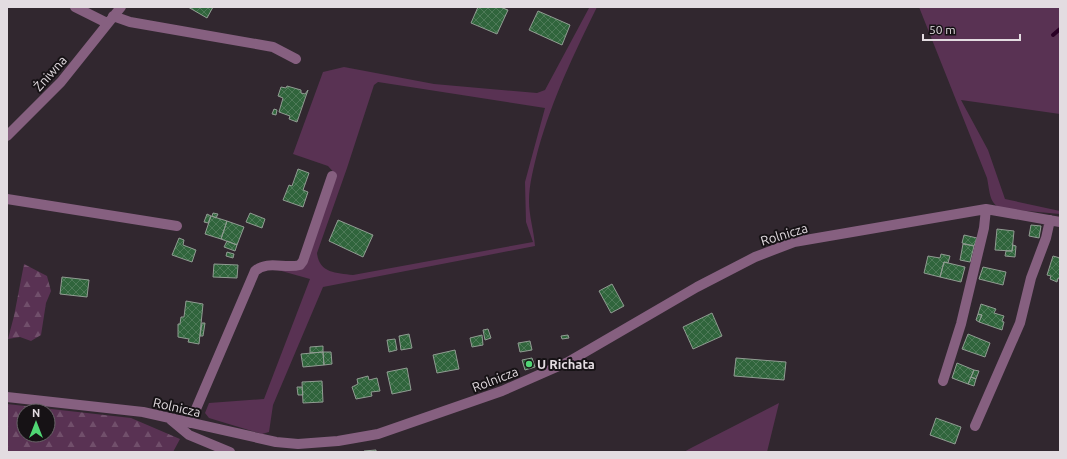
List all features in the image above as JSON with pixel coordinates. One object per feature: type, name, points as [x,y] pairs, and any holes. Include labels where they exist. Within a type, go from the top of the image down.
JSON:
[{"type":"street","points":[[75,7],[110,20],[130,22],[273,47],[296,59]]},
{"type":"street","name":"Żniwna","points":[[7,136],[61,82],[121,7]]},
{"type":"street","points":[[190,423],[255,271],[261,266],[269,265],[290,268],[300,265],[303,261],[332,176]]},
{"type":"street","points":[[7,199],[177,226]]},
{"type":"street","points":[[943,381],[961,324],[984,228],[986,209]]},
{"type":"street","name":"Rolnicza","points":[[7,397],[143,412],[250,438],[298,444],[338,441],[378,434],[502,391],[568,362],[703,284],[754,258],[794,242],[986,209],[1055,221]]},
{"type":"street","points":[[975,426],[1020,323],[1031,278],[1046,238],[1055,221]]},
{"type":"street","points":[[168,417],[189,435],[230,452]]},
{"type":"green space","points":[[588,7],[597,7],[557,94],[533,169],[529,201],[535,246],[323,287],[273,405],[269,432],[262,434],[209,418],[205,413],[209,403],[264,399],[310,279],[278,270],[298,270],[337,176],[328,166],[293,154],[323,72],[344,67],[434,84],[537,93],[545,90],[589,8]],"holes":[[[378,82],[545,108],[525,182],[526,222],[533,242],[353,275],[329,271],[321,265],[318,260],[317,253],[374,85]]]},
{"type":"green space","points":[[919,7],[1060,7],[1060,114],[961,100],[988,150],[1005,199],[1060,211],[1060,214],[1004,209],[995,205],[991,198],[987,178]]},
{"type":"green space","points":[[24,264],[47,276],[51,291],[46,303],[41,335],[31,341],[20,337],[8,339]]},
{"type":"green space","points":[[779,403],[767,452],[684,452],[691,448]]},
{"type":"green space","points":[[7,404],[16,405],[16,443],[56,443],[56,410],[131,418],[180,439],[173,452],[7,452]]},
{"type":"building","points":[[188,7],[213,7],[207,18]]},
{"type":"building","points":[[478,7],[500,7],[508,10],[497,34],[471,23]]},
{"type":"building","points":[[538,11],[570,25],[562,45],[529,30]]},
{"type":"building","points":[[287,86],[301,90],[301,93],[305,94],[308,90],[297,122],[289,119],[290,116],[279,112],[283,98],[278,96],[281,87],[286,88]]},
{"type":"building","points":[[274,109],[277,110],[276,115],[272,114]]},
{"type":"building","points":[[298,169],[309,173],[303,190],[308,192],[303,207],[283,200],[289,185],[292,186]]},
{"type":"building","points":[[213,213],[218,214],[216,218],[212,216]]},
{"type":"building","points":[[250,213],[265,219],[262,228],[246,222]]},
{"type":"building","points":[[207,214],[211,216],[208,223],[204,222]]},
{"type":"building","points":[[211,216],[227,221],[221,239],[205,234]]},
{"type":"building","points":[[338,220],[373,235],[363,257],[329,241]]},
{"type":"building","points":[[227,221],[244,227],[237,245],[221,239]]},
{"type":"building","points":[[1031,225],[1041,226],[1039,238],[1029,236]]},
{"type":"building","points":[[997,229],[1014,231],[1012,251],[995,250]]},
{"type":"building","points":[[964,235],[977,238],[974,246],[962,243]]},
{"type":"building","points":[[179,238],[184,240],[183,245],[196,250],[192,262],[172,255]]},
{"type":"building","points":[[227,241],[237,245],[235,251],[224,247]]},
{"type":"building","points":[[963,244],[974,246],[970,262],[960,260]]},
{"type":"building","points":[[1013,245],[1016,246],[1015,257],[1005,256],[1006,251],[1012,251]]},
{"type":"building","points":[[227,252],[234,254],[233,258],[226,256]]},
{"type":"building","points":[[941,254],[950,256],[948,263],[944,262],[940,277],[924,273],[928,256],[940,258]]},
{"type":"building","points":[[1053,256],[1060,258],[1060,279],[1058,278],[1057,282],[1050,279],[1051,276],[1047,275]]},
{"type":"building","points":[[944,262],[965,267],[961,282],[940,277]]},
{"type":"building","points":[[214,264],[238,265],[237,278],[213,277]]},
{"type":"building","points":[[983,267],[1006,272],[1003,285],[979,279]]},
{"type":"building","points":[[62,277],[89,280],[87,297],[60,294]]},
{"type":"building","points":[[612,284],[624,306],[611,313],[599,291]]},
{"type":"building","points":[[186,301],[203,304],[199,344],[188,342],[189,339],[178,337],[178,324],[180,324],[181,317],[184,317]]},
{"type":"building","points":[[981,304],[996,309],[994,313],[1004,316],[1002,321],[1004,322],[1002,330],[979,322],[982,315],[978,314]]},
{"type":"building","points":[[712,313],[722,336],[693,349],[683,327]]},
{"type":"building","points":[[978,314],[982,315],[979,322],[976,320]]},
{"type":"building","points":[[202,323],[205,323],[203,336],[200,336]]},
{"type":"building","points":[[488,329],[491,338],[485,340],[483,330]]},
{"type":"building","points":[[409,334],[412,348],[401,350],[399,336]]},
{"type":"building","points":[[968,334],[990,343],[985,357],[962,349]]},
{"type":"building","points":[[482,335],[483,345],[472,347],[470,338]]},
{"type":"building","points":[[568,335],[569,338],[562,339],[561,336]]},
{"type":"building","points":[[395,339],[397,350],[389,352],[387,340]]},
{"type":"building","points":[[530,341],[532,350],[520,352],[518,343]]},
{"type":"building","points":[[323,346],[323,352],[310,353],[310,347]]},
{"type":"building","points":[[455,350],[459,369],[437,373],[433,355]]},
{"type":"building","points":[[323,352],[331,352],[332,364],[324,365]]},
{"type":"building","points":[[323,352],[324,365],[303,367],[301,354]]},
{"type":"building","name":"U Richata","points":[[532,358],[535,367],[525,370],[522,360]]},
{"type":"building","points":[[736,358],[786,362],[784,380],[734,376]]},
{"type":"building","points":[[957,363],[974,370],[968,384],[952,378]]},
{"type":"building","points":[[407,368],[411,390],[392,394],[387,372]]},
{"type":"building","points":[[974,370],[979,371],[976,379],[971,377]]},
{"type":"building","points":[[368,376],[369,380],[377,378],[380,391],[371,392],[372,396],[356,399],[352,387],[358,384],[357,379]]},
{"type":"building","points":[[971,377],[976,379],[974,386],[968,384]]},
{"type":"building","points":[[322,381],[323,402],[303,403],[302,382]]},
{"type":"building","points":[[297,387],[302,387],[303,395],[298,395]]},
{"type":"building","points":[[936,418],[961,427],[955,444],[930,435]]},
{"type":"building","points":[[376,450],[376,452],[364,452],[364,451]]},
{"type":"waterway","points":[[1053,35],[1060,29]]},
{"type":"place","name":"U Richata","points":[[529,364]]}]
